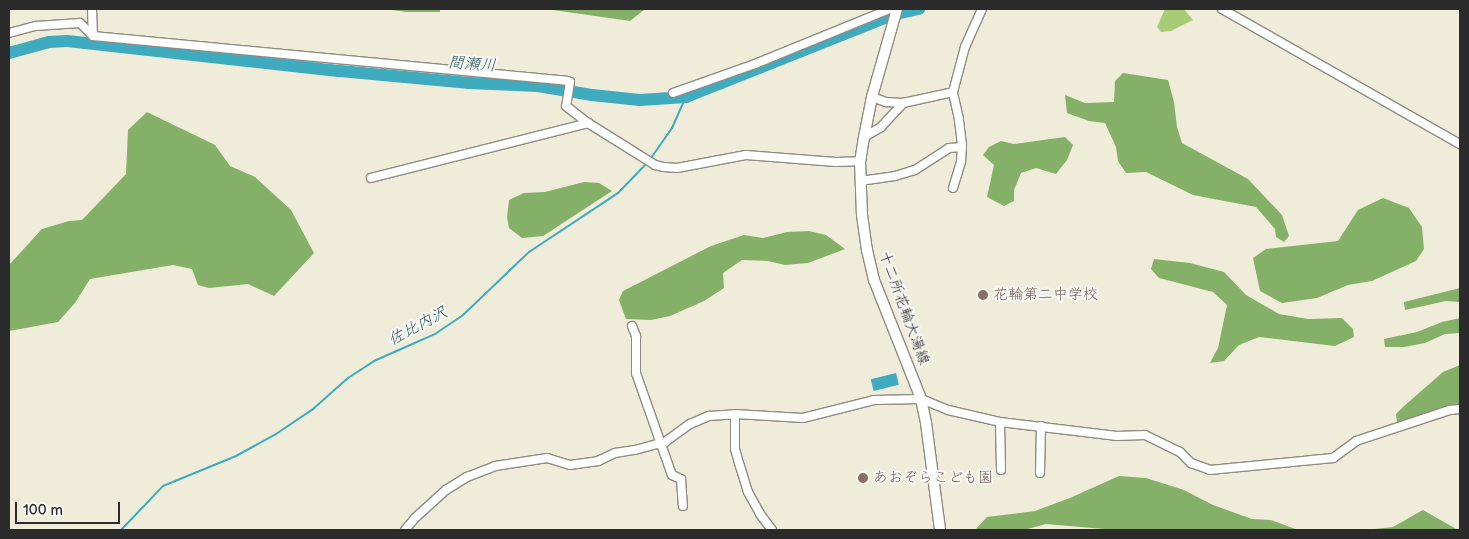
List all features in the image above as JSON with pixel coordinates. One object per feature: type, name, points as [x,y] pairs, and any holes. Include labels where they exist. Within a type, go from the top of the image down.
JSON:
[{"type":"main road","name":"十二所花輪大湯線","points":[[897,9],[872,97],[860,161],[860,181],[867,250],[874,280],[920,399],[926,422],[940,530]]},
{"type":"street","points":[[92,9],[93,36]]},
{"type":"street","points":[[673,93],[756,64],[890,9]]},
{"type":"street","points":[[953,188],[961,161],[962,147],[960,119],[953,92],[966,47],[982,9]]},
{"type":"street","points":[[1222,9],[1460,144]]},
{"type":"street","points":[[9,33],[36,26],[80,23],[93,36],[570,82],[566,106],[588,123],[655,164],[677,168],[746,155],[836,162],[860,161]]},
{"type":"street","points":[[872,97],[886,102],[903,103],[953,92]]},
{"type":"street","points":[[864,137],[881,127],[903,103]]},
{"type":"street","points":[[371,178],[588,123]]},
{"type":"street","points":[[860,181],[895,176],[915,170],[949,148],[962,147]]},
{"type":"street","points":[[632,326],[636,336],[636,373],[672,475],[681,479],[683,506]]},
{"type":"street","points":[[406,530],[414,518],[446,490],[467,477],[496,466],[546,458],[570,465],[598,461],[615,453],[661,443],[709,416],[735,414],[803,418],[874,400],[920,399],[948,410],[1000,422],[1117,436],[1145,435],[1180,452],[1191,463],[1210,470],[1333,458],[1356,441],[1450,410],[1460,409]]},
{"type":"street","points":[[735,414],[735,449],[748,492],[760,514],[772,530]]},
{"type":"street","points":[[1000,422],[1001,470]]},
{"type":"street","points":[[1040,473],[1041,426]]},
{"type":"green space","points":[[386,9],[440,9],[440,12],[406,12]]},
{"type":"green space","points":[[546,9],[645,9],[630,21]]},
{"type":"green space","points":[[1165,9],[1184,9],[1193,20],[1171,31],[1161,32],[1157,27]]},
{"type":"green space","points":[[1123,73],[1168,80],[1182,143],[1248,179],[1282,215],[1289,236],[1284,242],[1276,237],[1275,229],[1256,207],[1193,195],[1146,172],[1126,173],[1118,161],[1116,147],[1105,123],[1089,121],[1067,113],[1065,95],[1085,103],[1114,102],[1115,81]]},
{"type":"green space","points":[[147,112],[215,145],[230,166],[255,177],[291,210],[314,253],[274,296],[248,284],[209,288],[198,285],[192,269],[173,265],[90,279],[75,303],[58,322],[9,331],[9,265],[42,229],[69,221],[82,220],[126,174],[128,130]]},
{"type":"green space","points":[[1065,137],[1073,145],[1067,160],[1056,174],[1036,168],[1021,173],[1014,190],[1014,201],[1004,206],[987,197],[994,165],[983,155],[989,147],[1001,141],[1014,144]]},
{"type":"green space","points":[[584,182],[599,183],[612,191],[543,236],[522,238],[509,228],[507,217],[509,200],[524,193],[545,192]]},
{"type":"green space","points":[[1383,198],[1409,208],[1422,227],[1424,249],[1416,261],[1372,281],[1348,285],[1317,298],[1282,303],[1260,291],[1253,258],[1266,249],[1338,241],[1358,210]]},
{"type":"green space","points":[[809,231],[826,235],[845,249],[808,263],[785,265],[768,261],[742,260],[723,273],[724,288],[704,301],[670,316],[651,320],[626,319],[619,300],[623,291],[711,246],[744,235],[763,238],[787,232]]},
{"type":"green space","points":[[1154,259],[1190,263],[1224,272],[1246,295],[1279,314],[1308,319],[1342,318],[1353,329],[1354,337],[1335,346],[1259,337],[1239,345],[1224,361],[1210,363],[1218,348],[1227,305],[1213,292],[1159,278],[1151,269]]},
{"type":"green space","points":[[1460,288],[1460,302],[1446,301],[1405,310],[1404,302]]},
{"type":"green space","points":[[1460,318],[1460,333],[1445,334],[1425,343],[1404,347],[1385,347],[1384,339],[1417,332],[1442,322]]},
{"type":"green space","points":[[1460,365],[1460,404],[1401,423],[1397,422],[1396,414],[1403,407],[1443,372]]},
{"type":"green space","points":[[1119,476],[1146,478],[1184,490],[1213,505],[1252,519],[1271,520],[1298,530],[1116,530],[1046,524],[1024,530],[975,530],[987,517],[1035,511]]},
{"type":"green space","points":[[1423,510],[1458,530],[1365,530],[1393,527]]},
{"type":"water","points":[[896,373],[899,385],[874,391],[871,379]]},
{"type":"waterway","name":"間瀬川","points":[[9,53],[49,42],[67,41],[340,71],[469,83],[538,86],[592,95],[640,100],[686,97],[892,15],[919,9]]},
{"type":"waterway","name":"佐比内沢","points":[[651,158],[672,128],[686,97]]},
{"type":"waterway","name":"佐比内沢","points":[[121,530],[163,486],[236,456],[276,434],[313,409],[348,378],[374,361],[435,334],[463,315],[529,252],[618,193],[646,164]]},
{"type":"place","name":"花輪第二中学校","points":[[983,295]]},
{"type":"place","name":"あおぞらこども園","points":[[863,478]]}]
